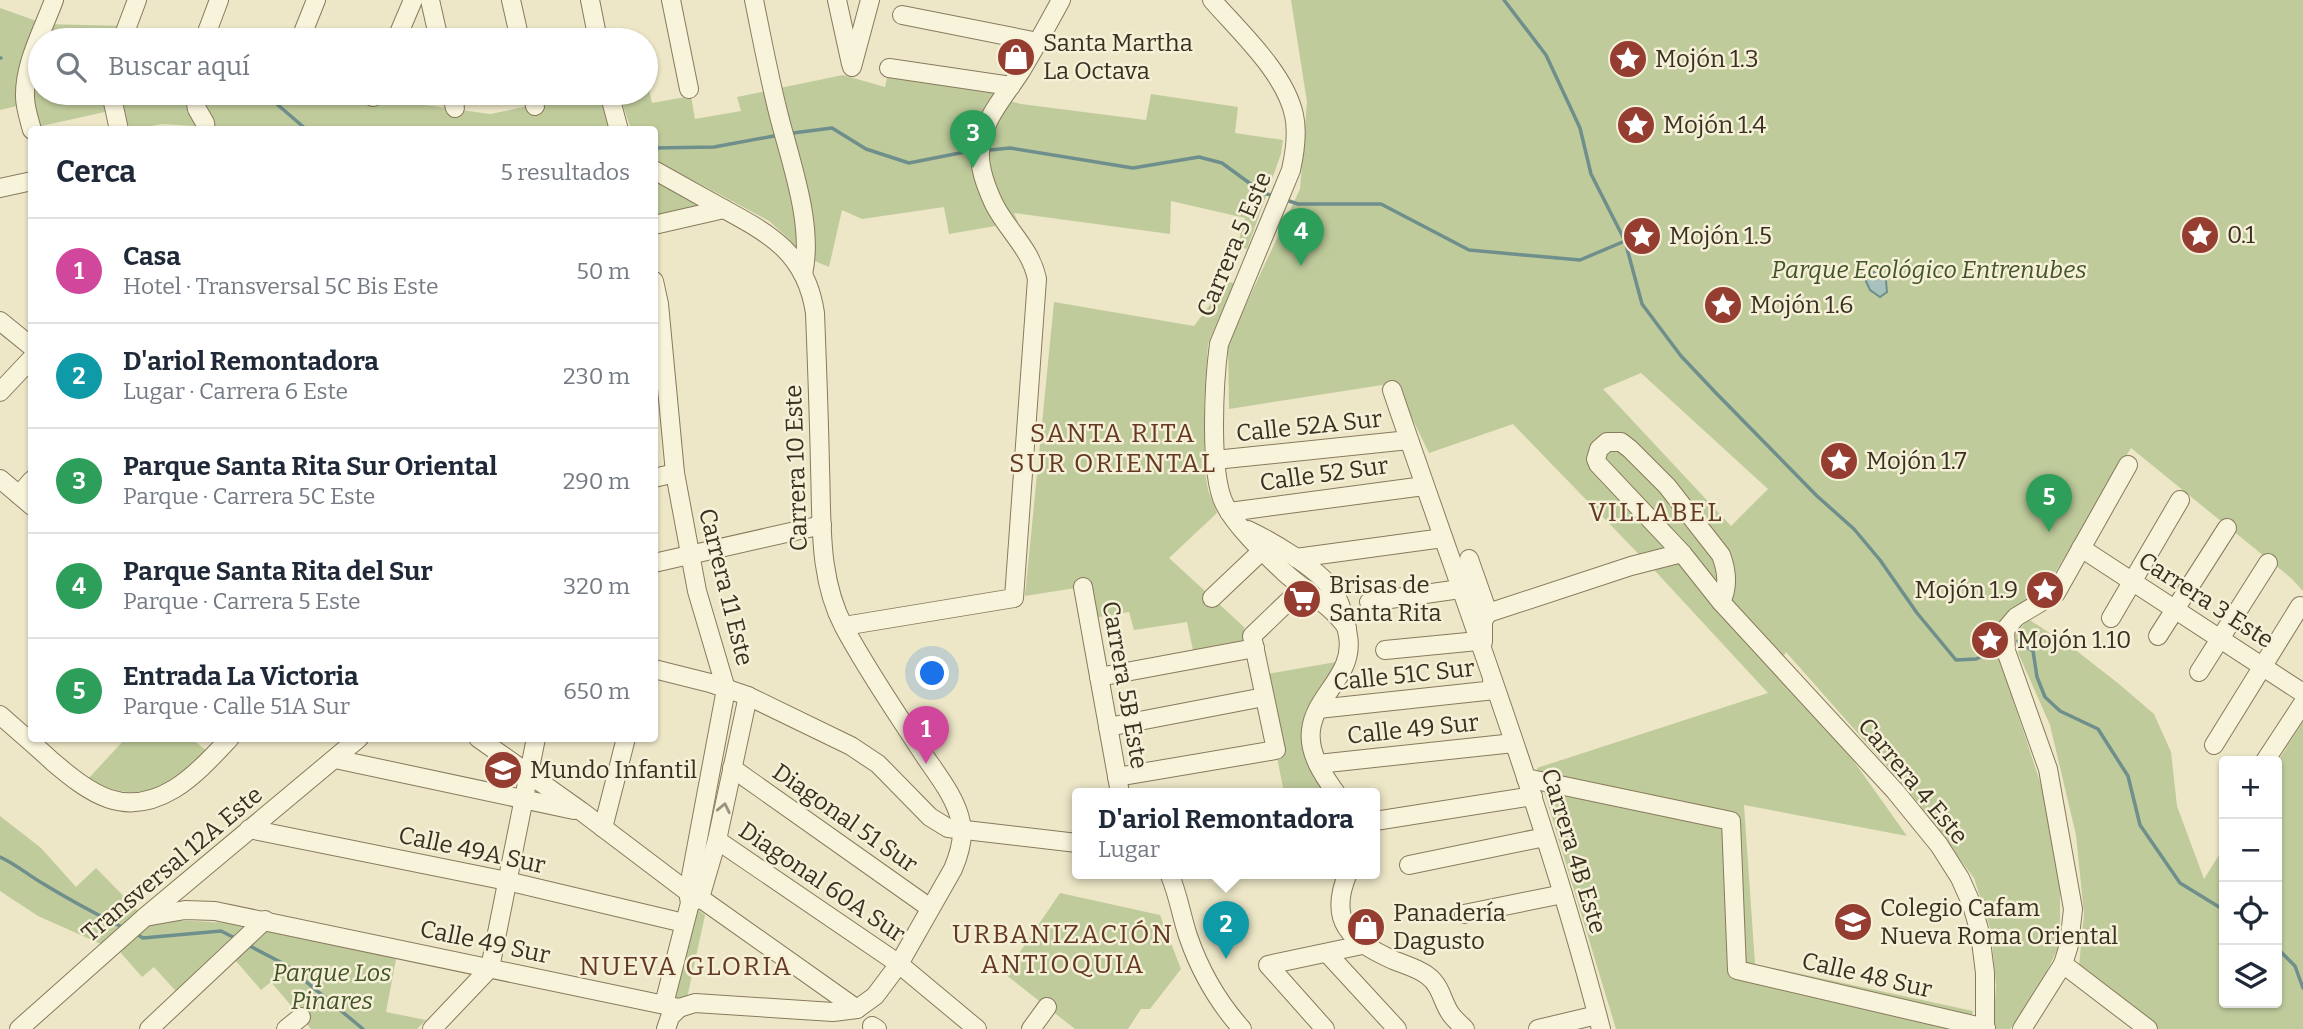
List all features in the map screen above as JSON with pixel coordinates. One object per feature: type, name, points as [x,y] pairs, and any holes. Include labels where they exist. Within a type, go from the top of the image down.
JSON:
[{"type":"street","points":[[43,28],[54,0]]},
{"type":"street","points":[[126,28],[137,0]]},
{"type":"street","points":[[208,28],[219,0]]},
{"type":"street","points":[[305,28],[316,0]]},
{"type":"street","points":[[401,28],[413,0]]},
{"type":"street","points":[[430,0],[436,28]]},
{"type":"street","points":[[511,0],[517,28]]},
{"type":"street","points":[[590,0],[596,28]]},
{"type":"street","points":[[671,0],[689,89]]},
{"type":"street","points":[[754,0],[802,214],[806,263],[803,274]]},
{"type":"street","points":[[837,0],[852,67],[870,0]]},
{"type":"street","points":[[844,626],[1014,598],[1037,279],[1031,258],[994,204],[983,173],[980,153],[986,127],[1061,0]]},
{"type":"street","name":"Carrera 5 Este","points":[[1212,0],[1280,82],[1292,109],[1296,130],[1291,170],[1219,344],[1215,460],[1220,493],[1229,512],[1242,527],[1267,546],[1302,588],[1331,609],[1347,628]]},
{"type":"street","points":[[902,15],[1038,42]]},
{"type":"street","points":[[889,68],[1011,86]]},
{"type":"street","points":[[28,72],[25,100],[31,126]]},
{"type":"street","points":[[114,105],[118,126]]},
{"type":"street","points":[[196,105],[206,126]]},
{"type":"street","points":[[612,105],[618,126]]},
{"type":"street","points":[[658,172],[772,236],[789,251],[803,274]]},
{"type":"street","points":[[0,188],[28,182]]},
{"type":"street","points":[[658,224],[724,209]]},
{"type":"street","name":"Carrera 10 Este","points":[[803,274],[814,306],[822,525],[828,583],[844,626],[957,810],[961,831]]},
{"type":"street","points":[[0,321],[28,344]]},
{"type":"street","name":"Carrera 11 Este","points":[[658,326],[661,392],[697,591],[726,689],[693,898],[684,923],[666,1029]]},
{"type":"street","points":[[0,392],[28,362]]},
{"type":"street","name":"Carrera 4B Este","points":[[1392,390],[1533,796],[1599,1022]]},
{"type":"street","name":"Calle 52A Sur","points":[[1215,460],[1409,440]]},
{"type":"street","name":"Carrera 4 Este","points":[[1721,602],[1726,592],[1726,568],[1721,555],[1667,486],[1630,449],[1621,442],[1607,442],[1599,449],[1596,459],[1598,464],[1682,553],[1721,602],[1895,792],[1939,845],[1960,878],[1980,933],[1986,1028]]},
{"type":"street","points":[[2022,1029],[2063,964],[2069,944],[2073,909],[2048,769],[2006,651],[2005,630],[2016,617],[2056,593],[2128,465]]},
{"type":"street","points":[[658,477],[675,473]]},
{"type":"street","points":[[0,479],[25,500]]},
{"type":"street","name":"Calle 52 Sur","points":[[1229,512],[1424,485]]},
{"type":"street","points":[[2111,618],[2179,500]]},
{"type":"street","points":[[658,562],[822,525]]},
{"type":"street","points":[[2158,636],[2227,528]]},
{"type":"street","points":[[1296,558],[1443,538]]},
{"type":"street","points":[[1212,598],[1267,546]]},
{"type":"street","name":"Carrera 5 Este","points":[[1267,546],[1296,558],[1328,583],[1347,628],[1349,651],[1346,663],[1318,709],[1311,731],[1311,745],[1318,764],[1333,788]]},
{"type":"street","name":"Carrera 3 Este","points":[[2081,548],[2303,693]]},
{"type":"street","points":[[1469,559],[1488,613],[1618,570],[1682,553]]},
{"type":"street","points":[[2199,672],[2268,563]]},
{"type":"street","name":"Carrera 5B Este","points":[[1083,587],[1118,785]]},
{"type":"street","points":[[1099,677],[1254,642],[1302,588]]},
{"type":"street","points":[[1369,602],[1460,589]]},
{"type":"street","points":[[2214,745],[2300,606]]},
{"type":"street","name":"Carrera 4B Este","points":[[1488,613],[1483,621],[1482,638],[1495,690]]},
{"type":"street","points":[[1385,650],[1478,641]]},
{"type":"street","points":[[1118,785],[1276,750],[1254,642]]},
{"type":"street","points":[[658,670],[748,696],[865,755],[890,775],[936,821],[948,828],[1072,842]]},
{"type":"street","name":"Calle 51C Sur","points":[[1318,709],[1495,690]]},
{"type":"street","points":[[693,898],[717,840],[748,696]]},
{"type":"street","points":[[1108,727],[1264,697]]},
{"type":"street","points":[[2268,756],[2303,703]]},
{"type":"street","points":[[0,715],[28,740]]},
{"type":"street","points":[[31,742],[81,786],[100,797],[120,801],[139,801],[159,796],[182,783],[226,742]]},
{"type":"street","name":"Transversal 12A Este","points":[[19,1029],[145,917],[354,742]]},
{"type":"street","points":[[484,742],[581,811],[693,898],[857,1009],[875,996],[899,964],[956,861],[961,831]]},
{"type":"street","points":[[432,1029],[490,968],[535,742]]},
{"type":"street","points":[[603,828],[625,742]]},
{"type":"street","name":"Calle 49 Sur","points":[[1318,764],[1514,743]]},
{"type":"street","points":[[335,759],[581,811]]},
{"type":"street","name":"Diagonal 51 Sur","points":[[732,768],[929,908]]},
{"type":"street","name":"Calle 48 Sur","points":[[1526,778],[1731,821],[1737,970],[1986,1028]]},
{"type":"street","points":[[1380,820],[1533,796]]},
{"type":"street","name":"Calle 49A Sur","points":[[249,830],[507,881],[684,923]]},
{"type":"street","points":[[1409,865],[1545,837]]},
{"type":"street","name":"Diagonal 60A Sur","points":[[717,840],[899,964],[977,1029]]},
{"type":"street","points":[[1171,879],[1188,935],[1207,981],[1221,1005],[1242,1029]]},
{"type":"street","points":[[1346,879],[1340,900],[1342,918],[1349,933],[1362,945],[1415,968],[1430,978],[1442,994],[1446,1020],[1465,1029]]},
{"type":"street","points":[[1464,914],[1563,894]]},
{"type":"street","name":"Calle 49 Sur","points":[[145,917],[200,909],[265,920],[671,1006],[695,1003],[833,1012],[857,1009]]},
{"type":"street","points":[[149,1029],[265,920]]},
{"type":"street","points":[[1325,1029],[1268,965],[1362,945]]},
{"type":"street","points":[[1327,953],[1397,1029]]},
{"type":"street","points":[[2063,964],[2148,1029]]},
{"type":"street","points":[[1031,1029],[1047,1007]]},
{"type":"street","points":[[286,1029],[301,1017]]},
{"type":"street","points":[[1538,1029],[1599,1022]]},
{"type":"green space","name":"Parque Ecológico Entrenubes","points":[[1291,0],[2303,0],[2303,591],[2291,578],[2131,448],[2047,586],[1994,627],[2014,703],[2048,806],[2060,885],[2060,944],[2034,998],[2010,1029],[1993,1029],[1996,986],[1991,931],[1974,878],[1908,790],[1786,652],[1776,669],[1828,725],[1907,836],[1744,805],[1755,964],[1973,1011],[1969,1029],[1616,1029],[1537,768],[1768,693],[1513,424],[1429,453],[1395,383],[1229,409],[1228,343],[1300,189],[1307,102]],"holes":[[[1641,373],[1768,489],[1731,526],[1603,389]]]},
{"type":"green space","points":[[0,8],[45,24],[137,28],[28,28],[28,103],[0,110]]},
{"type":"green space","points":[[888,73],[997,89],[995,97],[1021,104],[1146,120],[1151,94],[1238,107],[1235,133],[1283,140],[1281,154],[1247,249],[1237,246],[1245,218],[1171,201],[1170,234],[1014,213],[1018,222],[949,234],[944,207],[862,219],[842,210],[829,267],[803,256],[769,221],[661,163],[658,160],[658,126],[630,126],[623,105],[658,105],[658,102],[691,96],[695,119],[741,111],[737,97],[843,75],[885,87]]},
{"type":"green space","points":[[30,105],[424,105],[490,114],[534,105],[604,105],[609,126],[118,126],[114,110],[37,126]]},
{"type":"green space","points":[[658,182],[700,207],[658,217]]},
{"type":"green space","points":[[1227,282],[1234,283],[1208,344],[1204,404],[1205,472],[1208,490],[1217,513],[1169,558],[1244,627],[1247,645],[1194,655],[1187,622],[1134,630],[1129,612],[1088,619],[1082,587],[1025,596],[1054,302],[1194,326]]},
{"type":"green space","points":[[2028,619],[2073,648],[2154,714],[2171,752],[2177,806],[2204,879],[2219,855],[2219,1008],[2282,1008],[2281,756],[2303,721],[2303,1029],[2157,1029],[2079,966],[2084,914],[2076,835],[2050,725],[2019,655],[2015,635]]},
{"type":"green space","points":[[1336,662],[1309,711],[1327,788],[1283,788],[1261,675]]},
{"type":"green space","points":[[122,742],[196,742],[207,751],[179,775],[152,789],[123,791],[88,779]]},
{"type":"green space","name":"Parque Los Pinares","points":[[0,816],[41,848],[76,887],[96,868],[149,922],[243,925],[304,936],[396,959],[386,1012],[426,1020],[417,1029],[311,1029],[271,982],[261,990],[230,954],[182,998],[154,967],[142,977],[114,945],[110,948],[38,916],[0,891]]},
{"type":"green space","points":[[1060,893],[1160,915],[1181,969],[1150,1009],[1141,1009],[1128,1029],[1075,1029],[1005,974]]},
{"type":"green space","points":[[693,906],[705,915],[687,998],[671,1001]]},
{"type":"water","points":[[1867,267],[1886,281],[1887,292],[1880,297],[1870,290],[1860,268]]},
{"type":"waterway","points":[[1504,0],[1546,55],[1580,128],[1591,174],[1625,241],[1642,304],[1681,356],[1817,496],[1854,529],[1956,660],[1976,659],[1992,652]]},
{"type":"waterway","points":[[278,105],[302,126]]},
{"type":"waterway","points":[[793,133],[832,128],[866,149],[909,163],[970,151]]},
{"type":"waterway","points":[[658,148],[714,147],[774,136]]},
{"type":"waterway","points":[[990,150],[1010,148],[1133,168],[1199,157],[1222,163],[1263,193],[1271,195]]},
{"type":"waterway","points":[[1289,201],[1298,204],[1381,204],[1469,250],[1580,260],[1625,241]]},
{"type":"waterway","points":[[2018,641],[2033,651],[2037,677],[2045,697],[2060,711],[2098,729],[2128,776],[2140,825],[2180,883],[2219,907]]},
{"type":"waterway","points":[[0,857],[61,895],[120,926]]},
{"type":"waterway","points":[[138,935],[143,938],[221,931],[235,938]]},
{"type":"waterway","points":[[248,945],[286,965],[363,1029]]},
{"type":"waterway","points":[[2282,953],[2295,966],[2303,988]]},
{"type":"place","name":"Santa Martha La Octava","points":[[1016,57]]},
{"type":"place","name":"Mojón 1.3","points":[[1628,59]]},
{"type":"place","name":"Mojón 1.4","points":[[1636,125]]},
{"type":"place","name":"Parque Santa Rita Sur Oriental","points":[[973,168]]},
{"type":"place","name":"0.1","points":[[2200,235]]},
{"type":"place","name":"Mojón 1.5","points":[[1642,236]]},
{"type":"place","name":"Parque Santa Rita del Sur","points":[[1301,266]]},
{"type":"place","name":"Mojón 1.6","points":[[1723,305]]},
{"type":"place","name":"Mojón 1.7","points":[[1839,461]]},
{"type":"place","name":"Entrada La Victoria","points":[[2049,532]]},
{"type":"place","name":"Mojón 1.9","points":[[2045,590]]},
{"type":"place","name":"Brisas de Santa Rita","points":[[1302,599]]},
{"type":"place","name":"Mojón 1.10","points":[[1990,640]]},
{"type":"place","name":"Casa","points":[[926,764]]},
{"type":"place","name":"Mundo Infantil","points":[[503,770]]},
{"type":"place","name":"Colegio Cafam Nueva Roma Oriental","points":[[1853,922]]},
{"type":"place","name":"Panadería Dagusto","points":[[1366,927]]},
{"type":"place","name":"D'ariol Remontadora","points":[[1226,959]]},
{"type":"district","name":"SANTA RITA SUR ORIENTAL","points":[[1113,448]]},
{"type":"district","name":"VILLABEL","points":[[1656,512]]},
{"type":"district","name":"URBANIZACIÓN ANTIOQUIA","points":[[1063,948]]},
{"type":"district","name":"NUEVA GLORIA","points":[[686,966]]}]
